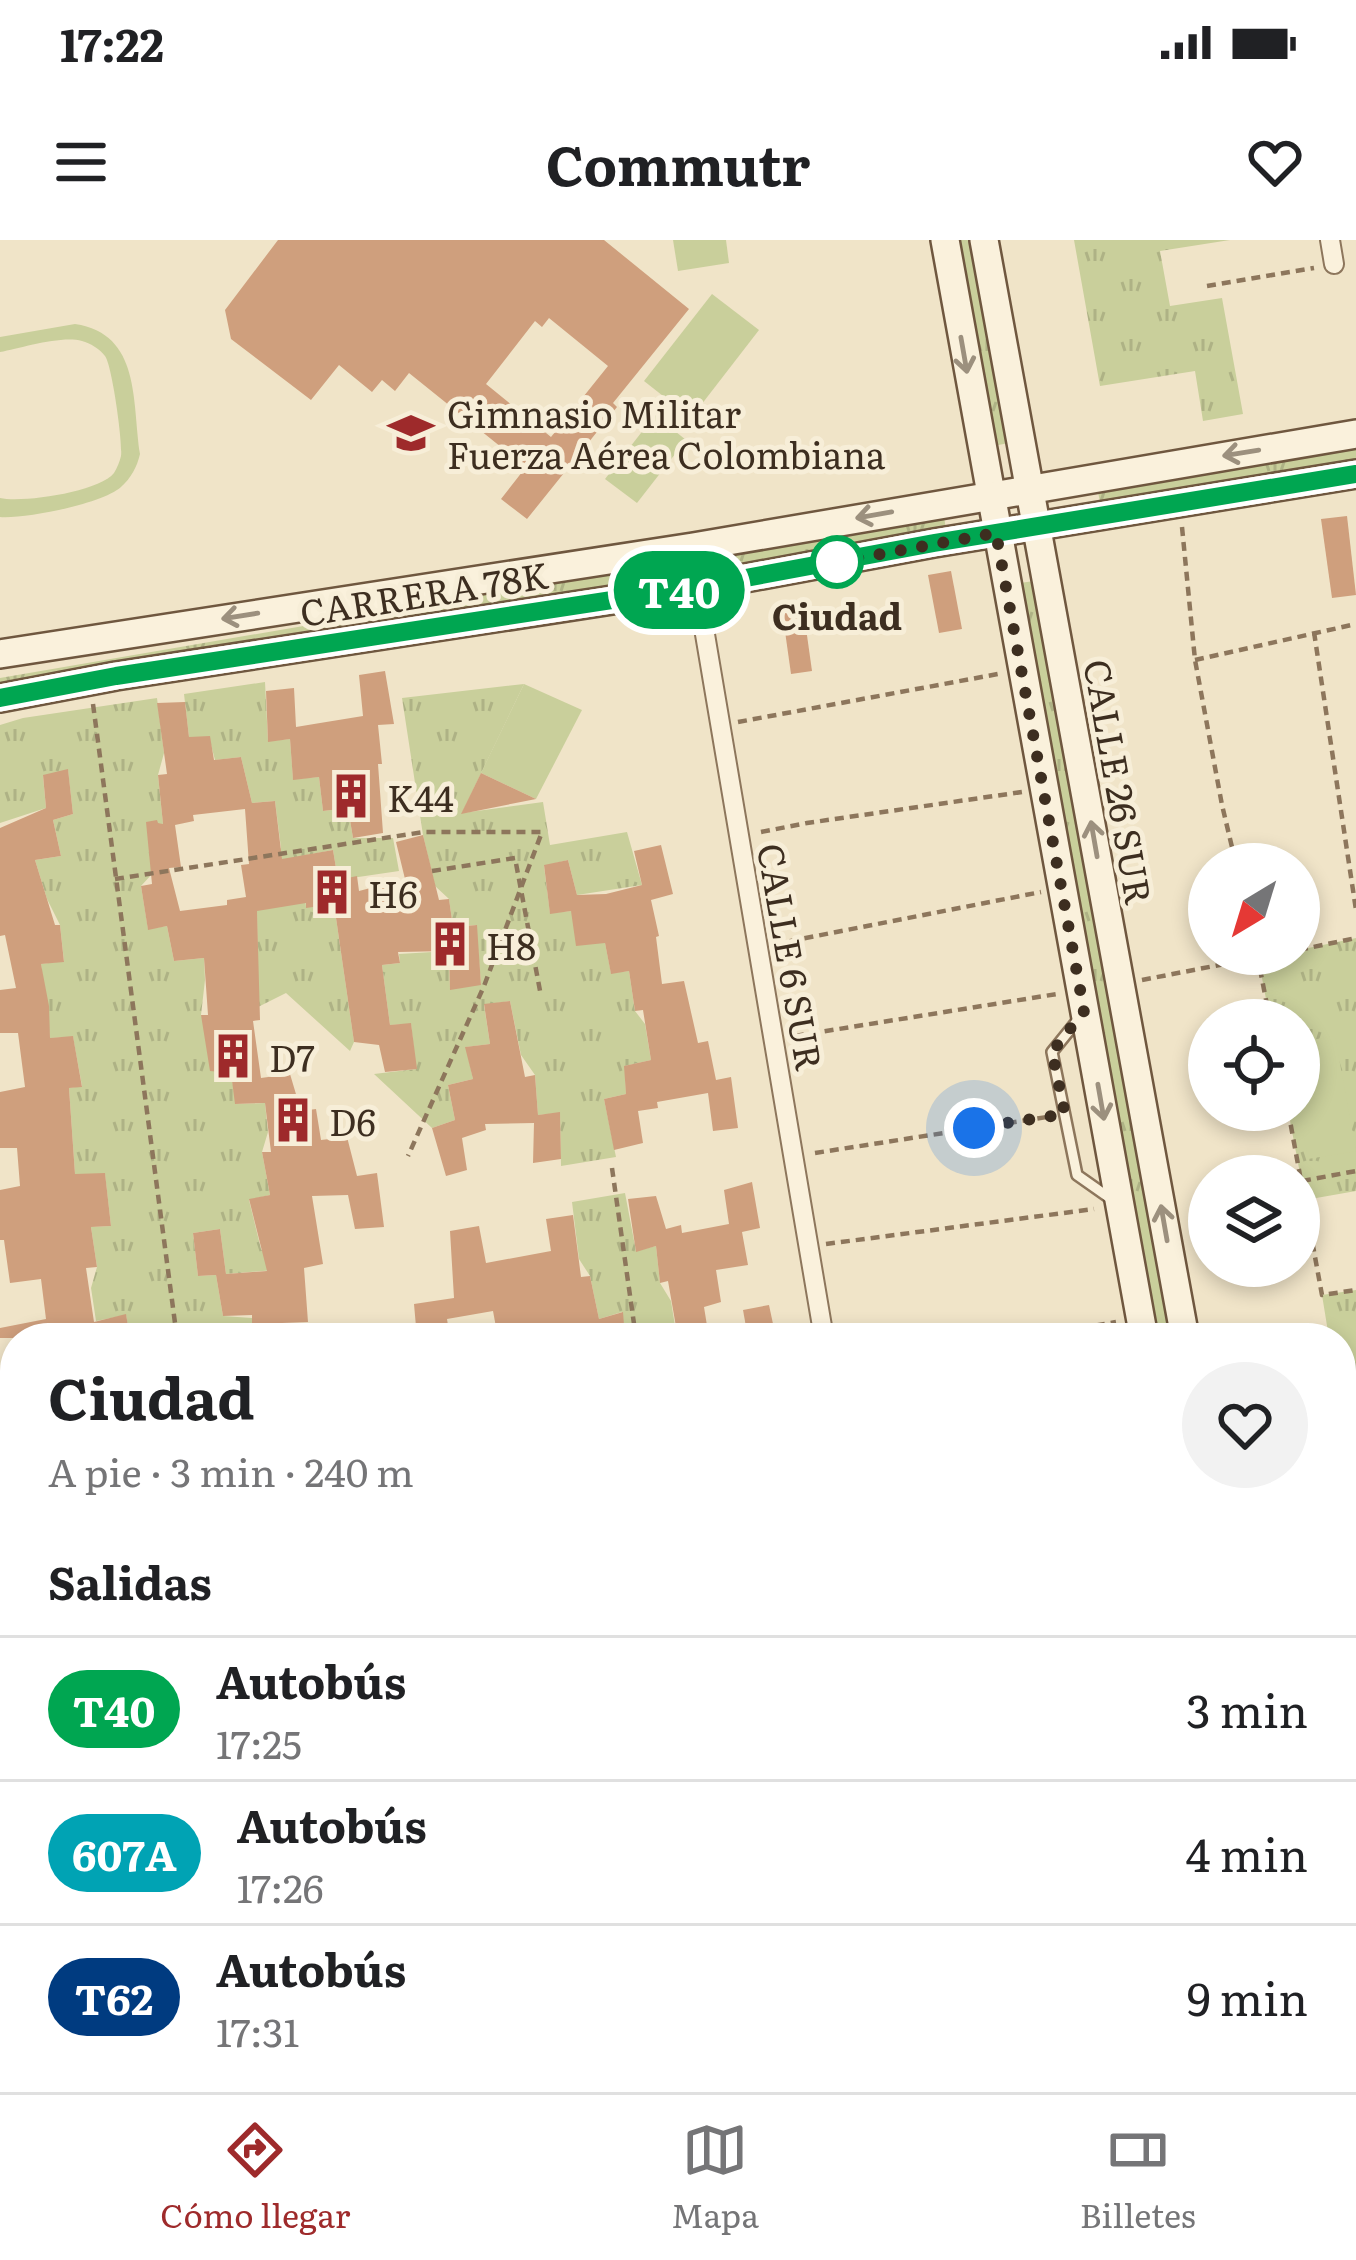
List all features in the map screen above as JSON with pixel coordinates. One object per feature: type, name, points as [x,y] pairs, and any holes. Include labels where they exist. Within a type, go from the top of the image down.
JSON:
[{"type":"main road","points":[[945,240],[1082,1000],[1135,1323]]},
{"type":"main road","name":"CALLE 26 SUR","points":[[984,240],[1182,1323]]},
{"type":"main road","name":"CARRERA 78K","points":[[0,655],[693,547],[1356,434]]},
{"type":"main road","name":"CARRERA 78K","points":[[0,698],[1356,475]]},
{"type":"street","points":[[1330,240],[1334,264]]},
{"type":"street","name":"CALLE 6 SUR","points":[[697,587],[821,1323]]},
{"type":"lane","points":[[1082,1000],[1052,1052],[1077,1175],[1113,1207]]},
{"type":"path","points":[[1207,286],[1334,264]]},
{"type":"path","points":[[1178,503],[1195,660],[1231,843]]},
{"type":"path","points":[[1195,660],[1356,624]]},
{"type":"path","points":[[1314,632],[1356,910]]},
{"type":"path","points":[[721,726],[1006,673]]},
{"type":"path","points":[[88,681],[175,1323]]},
{"type":"path","points":[[738,838],[807,823],[1028,791]]},
{"type":"path","points":[[115,879],[424,832],[542,832],[484,986],[408,1156]]},
{"type":"path","points":[[432,871],[515,858],[541,996]]},
{"type":"path","points":[[758,947],[1047,890]]},
{"type":"path","points":[[1320,946],[1356,938]]},
{"type":"path","points":[[1131,982],[1188,970]]},
{"type":"path","points":[[773,1039],[1082,1000]]},
{"type":"path","points":[[793,1156],[1065,1114]]},
{"type":"path","points":[[612,1168],[634,1323]]},
{"type":"path","points":[[1320,1178],[1356,1172]]},
{"type":"path","points":[[808,1246],[1113,1207]]},
{"type":"path","points":[[1320,1284],[1322,1295],[1356,1290]]},
{"type":"green space","points":[[673,240],[726,240],[729,263],[678,271]]},
{"type":"green space","points":[[958,240],[975,240],[1009,443],[993,446]]},
{"type":"green space","points":[[1074,240],[1230,240],[1160,251],[1170,306],[1222,298],[1243,414],[1203,421],[1195,371],[1100,386]]},
{"type":"green space","points":[[712,294],[759,330],[691,418],[644,381]]},
{"type":"green space","points":[[75,324],[96,330],[122,356],[133,392],[137,463],[121,487],[98,499],[44,513],[0,517],[0,498],[77,491],[106,480],[119,462],[114,388],[100,351],[85,342],[64,340],[0,352],[0,337]]},
{"type":"green space","points":[[655,415],[686,440],[637,503],[605,479]]},
{"type":"green space","points":[[1356,448],[1356,464],[1101,507],[1098,492]]},
{"type":"green space","points":[[944,516],[946,530],[0,691],[0,678]]},
{"type":"green space","points":[[1034,581],[1171,1323],[1156,1323],[1020,583]]},
{"type":"green space","points":[[265,682],[268,741],[290,739],[293,779],[319,777],[323,811],[348,808],[353,838],[393,838],[399,871],[338,880],[333,850],[302,856],[306,907],[334,904],[354,1042],[350,1051],[286,993],[258,1007],[257,911],[267,857],[281,848],[275,801],[252,803],[241,757],[215,760],[209,737],[189,737],[184,694]]},
{"type":"green space","points":[[524,684],[462,813],[543,802],[550,845],[627,832],[642,885],[577,895],[568,860],[544,866],[550,913],[571,911],[605,943],[611,973],[629,971],[635,1011],[645,1024],[651,1060],[625,1066],[626,1094],[604,1099],[616,1157],[561,1166],[560,1113],[538,1115],[535,1075],[521,1055],[510,1001],[484,1005],[490,1044],[466,1047],[473,1079],[448,1085],[455,1120],[432,1128],[374,1074],[416,1069],[411,1024],[390,1025],[382,965],[400,963],[399,954],[449,951],[450,989],[481,984],[476,925],[453,927],[449,899],[435,886],[402,698]]},
{"type":"green space","points":[[524,684],[582,710],[536,799],[481,773]]},
{"type":"green space","points":[[157,698],[164,753],[158,775],[163,824],[147,823],[152,874],[141,886],[148,929],[167,926],[174,961],[204,958],[201,1015],[231,1073],[236,1104],[265,1103],[268,1132],[262,1152],[270,1195],[249,1200],[261,1249],[275,1270],[226,1274],[220,1229],[193,1233],[198,1276],[216,1275],[223,1316],[252,1318],[252,1323],[127,1323],[126,1315],[96,1321],[91,1288],[97,1267],[91,1227],[111,1226],[105,1174],[75,1174],[69,1088],[82,1086],[73,1037],[50,1038],[41,964],[64,961],[60,925],[35,860],[61,856],[53,820],[73,814],[68,770],[43,776],[46,808],[0,823],[0,725]]},
{"type":"green space","points":[[1356,938],[1356,1191],[1320,1197],[1320,1155],[1296,1155],[1292,1131],[1320,1131],[1320,999],[1266,999],[1261,975],[1320,975],[1320,946]]},
{"type":"green space","points":[[1335,1036],[1356,1151],[1320,1157],[1307,1155],[1303,1131],[1320,1131],[1320,1038]]},
{"type":"green space","points":[[625,1193],[636,1251],[656,1246],[660,1283],[671,1301],[675,1323],[623,1323],[622,1312],[599,1319],[590,1276],[579,1259],[572,1202]]},
{"type":"green space","points":[[1356,1290],[1356,1323],[1327,1323],[1322,1295]]},
{"type":"building","points":[[278,240],[604,240],[689,309],[527,519],[501,499],[526,467],[409,373],[395,391],[382,380],[372,392],[339,365],[311,400],[231,339],[225,310]],"holes":[[[549,318],[608,366],[551,437],[486,384],[535,321],[542,327]]]},
{"type":"building","points":[[1347,516],[1356,595],[1332,598],[1321,519]]},
{"type":"building","points":[[951,571],[962,629],[939,633],[928,575]]},
{"type":"building","points":[[803,607],[812,671],[791,674],[782,610]]},
{"type":"building","points":[[385,671],[394,724],[378,725],[383,833],[353,838],[348,808],[323,811],[319,777],[293,780],[290,739],[268,742],[266,691],[294,688],[296,727],[363,716],[359,675]]},
{"type":"building","points":[[185,702],[189,737],[210,736],[214,760],[241,757],[252,803],[275,801],[282,859],[333,850],[338,880],[357,876],[359,891],[405,879],[396,842],[423,835],[439,900],[449,899],[453,927],[477,925],[481,985],[450,990],[449,951],[398,952],[400,963],[382,965],[390,1025],[411,1023],[417,1069],[385,1072],[379,1045],[354,1042],[334,904],[257,911],[260,1020],[253,1021],[261,1078],[290,1074],[301,1111],[316,1109],[321,1140],[347,1137],[357,1176],[377,1173],[384,1227],[355,1229],[348,1195],[312,1196],[323,1264],[304,1268],[308,1322],[252,1323],[252,1315],[223,1316],[216,1275],[198,1276],[193,1233],[220,1229],[226,1274],[267,1271],[249,1199],[270,1195],[262,1152],[271,1152],[265,1103],[235,1104],[231,1073],[210,1071],[201,1015],[208,1015],[204,958],[174,961],[167,926],[148,930],[141,886],[152,884],[146,822],[163,824],[158,775],[167,774],[157,703]],"holes":[[[245,809],[249,864],[241,865],[246,897],[227,900],[227,905],[180,911],[169,868],[181,867],[175,825],[194,821],[193,815]]]},
{"type":"building","points":[[68,769],[73,814],[53,820],[61,856],[35,860],[55,925],[60,925],[64,962],[41,964],[50,1038],[73,1036],[82,1087],[69,1088],[75,1174],[105,1173],[111,1226],[91,1227],[97,1267],[86,1268],[94,1322],[126,1314],[128,1323],[26,1323],[46,1319],[41,1279],[10,1283],[4,1240],[0,1240],[0,1190],[20,1186],[17,1148],[0,1148],[0,1092],[25,1087],[18,1033],[0,1033],[0,990],[16,988],[5,935],[0,936],[0,828],[46,808],[43,775]]},
{"type":"building","points":[[481,773],[536,799],[461,814]]},
{"type":"building","points":[[661,845],[673,894],[651,900],[662,984],[684,981],[698,1043],[708,1041],[716,1080],[731,1077],[738,1128],[713,1131],[708,1093],[657,1102],[658,1108],[638,1111],[643,1143],[614,1150],[604,1099],[626,1094],[624,1066],[651,1060],[643,1010],[635,1011],[629,971],[611,974],[605,943],[576,946],[571,911],[550,914],[544,865],[568,860],[577,895],[606,894],[642,885],[634,851]]},
{"type":"building","points":[[510,1001],[525,1077],[535,1075],[538,1115],[560,1112],[561,1159],[533,1163],[534,1123],[485,1124],[486,1130],[462,1138],[467,1170],[446,1176],[432,1128],[455,1120],[448,1085],[473,1079],[465,1047],[490,1044],[484,1004]]},
{"type":"building","points":[[752,1182],[760,1228],[742,1232],[748,1265],[716,1270],[721,1302],[704,1307],[707,1323],[675,1323],[668,1281],[660,1283],[656,1246],[636,1252],[628,1199],[656,1196],[666,1229],[681,1225],[682,1233],[729,1224],[724,1190]]},
{"type":"building","points":[[573,1215],[581,1277],[590,1276],[599,1319],[623,1312],[624,1323],[495,1323],[493,1311],[447,1319],[448,1323],[416,1323],[414,1304],[454,1298],[450,1231],[479,1226],[486,1263],[551,1251],[546,1219]]},
{"type":"building","points":[[769,1305],[773,1323],[745,1323],[743,1310]]},
{"type":"bus line","name":"T40","points":[[0,698],[697,587],[1356,474]]},
{"type":"place","name":"Gimnasio Militar Fuerza Aérea Colombiana","points":[[411,433]]},
{"type":"place","name":"Ciudad","points":[[837,562]]},
{"type":"place","name":"K44","points":[[351,796]]},
{"type":"place","name":"H6","points":[[332,892]]},
{"type":"place","name":"H8","points":[[450,944]]},
{"type":"place","name":"D7","points":[[233,1056]]},
{"type":"place","name":"D6","points":[[293,1120]]},
{"type":"route","points":[[837,562],[996,533],[1084,1011],[1052,1052],[1065,1114],[974,1128]]}]
